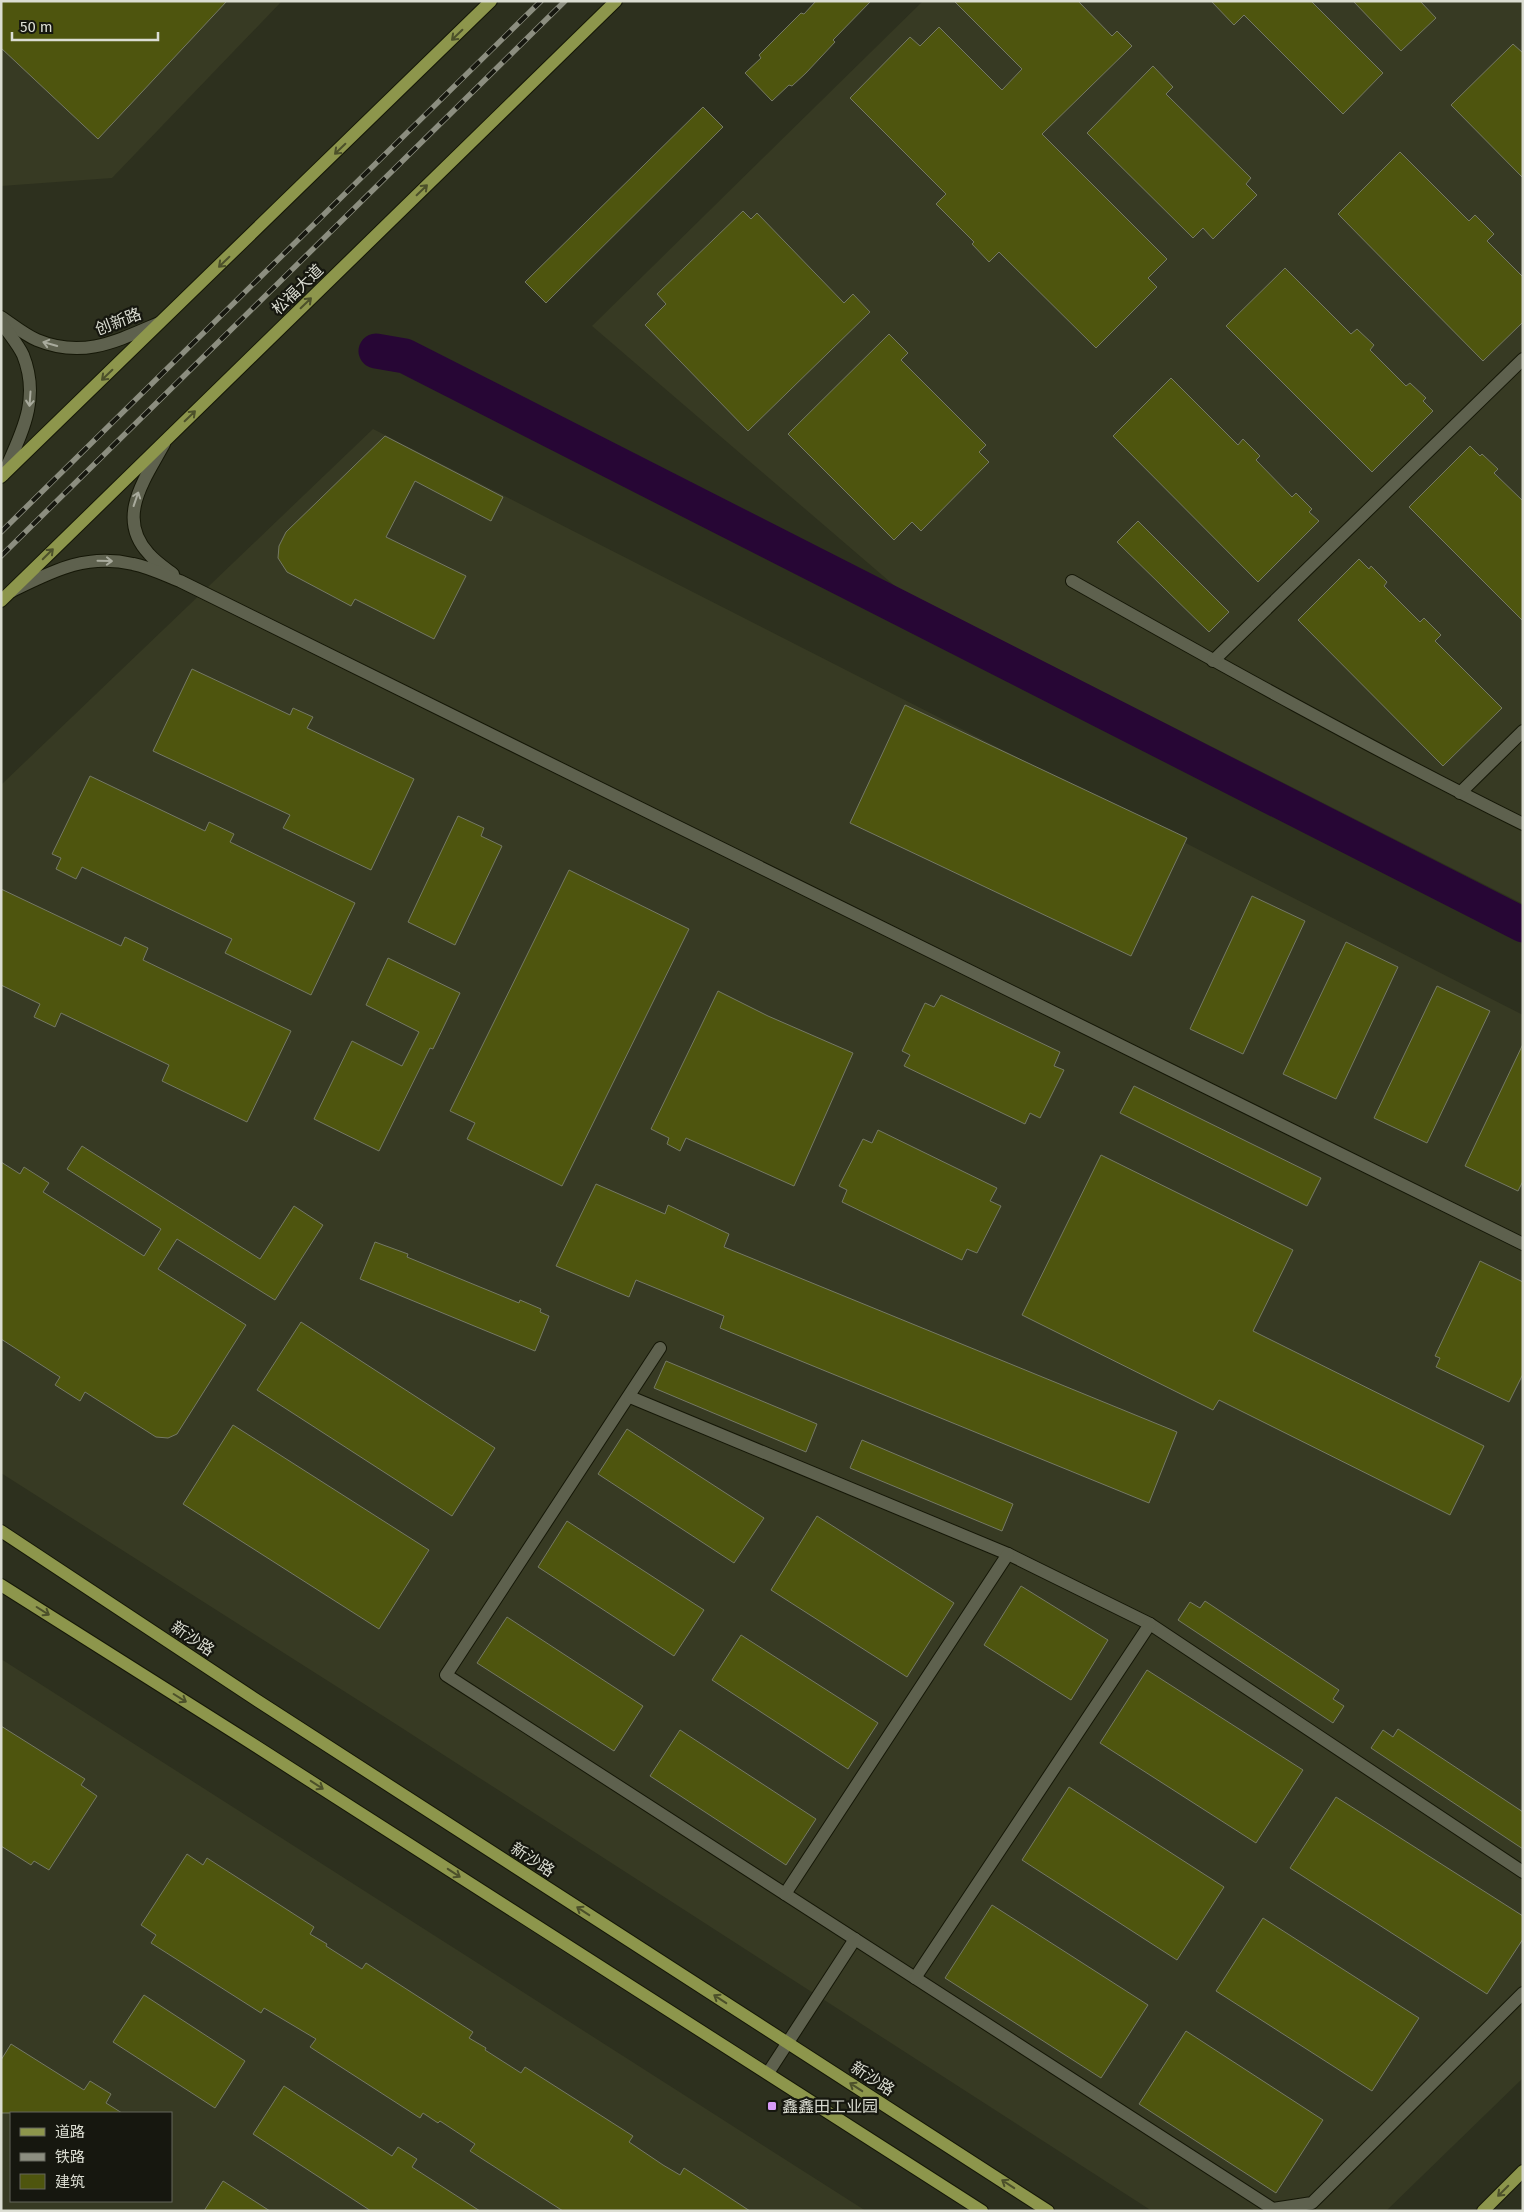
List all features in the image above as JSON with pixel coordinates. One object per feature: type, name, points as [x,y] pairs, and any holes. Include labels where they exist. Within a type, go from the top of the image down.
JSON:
[{"type":"main road","points":[[2,477],[492,1]]},
{"type":"main road","name":"松福大道","points":[[6,597],[616,1]]},
{"type":"main road","name":"新沙路","points":[[1,1531],[258,1701],[1048,2211]]},
{"type":"main road","points":[[1,1586],[982,2211]]},
{"type":"main road","points":[[1483,2211],[1523,2171]]},
{"type":"street","name":"创新路","points":[[1,318],[36,340],[61,346],[89,349],[111,344],[163,321]]},
{"type":"street","points":[[1,322],[22,354],[29,378],[31,396],[27,420],[2,477]]},
{"type":"street","points":[[1213,661],[1523,359]]},
{"type":"street","points":[[166,439],[134,504],[133,520],[140,542],[149,554],[180,581]]},
{"type":"street","points":[[6,597],[53,571],[80,562],[105,560],[134,564],[180,581],[1523,1244]]},
{"type":"street","points":[[1072,581],[1213,661],[1460,793],[1523,824]]},
{"type":"street","points":[[1460,793],[1523,731]]},
{"type":"street","points":[[660,1348],[630,1397],[446,1675],[1273,2209],[1312,2202],[1523,1993]]},
{"type":"street","points":[[630,1397],[1008,1554],[1150,1624],[1523,1872]]},
{"type":"street","points":[[785,1894],[1008,1554]]},
{"type":"street","points":[[915,1978],[1150,1624]]},
{"type":"street","points":[[768,2073],[854,1938]]},
{"type":"shaded area","points":[[1,1],[282,1],[112,178],[1,186]]},
{"type":"shaded area","points":[[923,1],[1523,1],[1523,904],[896,587],[592,326]]},
{"type":"shaded area","points":[[373,429],[1523,1015],[1523,2078],[1386,2211],[1152,2211],[391,1721],[1,1473],[1,785]]},
{"type":"shaded area","points":[[1,1659],[866,2211],[1,2211]]},
{"type":"building","points":[[1,1],[227,1],[98,139],[1,48]]},
{"type":"building","points":[[816,1],[871,1],[833,40],[835,42],[806,73],[792,86],[789,85],[772,101],[745,73],[761,58],[759,55],[801,13],[804,14]]},
{"type":"building","points":[[954,1],[1078,1],[1112,36],[1117,31],[1132,46],[1042,134],[1167,259],[1148,278],[1157,287],[1096,348],[999,252],[989,262],[972,244],[974,242],[936,204],[946,194],[850,98],[910,37],[920,46],[939,27],[1002,90],[1022,69]]},
{"type":"building","points":[[1211,1],[1311,1],[1383,73],[1343,114],[1244,15],[1234,25]]},
{"type":"building","points":[[1353,1],[1420,1],[1436,18],[1401,51]]},
{"type":"building","points":[[1513,44],[1523,53],[1523,178],[1451,105]]},
{"type":"building","points":[[1153,66],[1173,87],[1166,94],[1251,178],[1246,184],[1257,195],[1213,239],[1203,228],[1193,238],[1087,133]]},
{"type":"building","points":[[703,107],[723,127],[546,303],[525,282]]},
{"type":"building","points":[[1400,152],[1469,221],[1475,215],[1494,234],[1487,241],[1523,277],[1523,322],[1483,361],[1338,214]]},
{"type":"building","points":[[743,211],[751,219],[757,213],[844,303],[853,294],[870,312],[748,431],[645,325],[666,304],[657,294]]},
{"type":"building","points":[[1285,268],[1351,334],[1357,329],[1374,345],[1370,350],[1406,386],[1410,383],[1426,398],[1423,401],[1433,411],[1372,472],[1226,326]]},
{"type":"building","points":[[889,334],[908,353],[901,360],[986,445],[979,452],[989,462],[921,531],[912,522],[894,540],[788,434]]},
{"type":"building","points":[[1171,378],[1238,445],[1243,439],[1260,456],[1256,460],[1292,497],[1296,493],[1312,509],[1309,512],[1319,521],[1258,582],[1113,436]]},
{"type":"building","points":[[385,436],[503,497],[491,521],[415,481],[386,537],[466,576],[434,639],[355,599],[351,606],[287,572],[278,558],[279,546],[286,532]]},
{"type":"building","points":[[1470,446],[1498,469],[1494,473],[1523,501],[1523,621],[1409,507]]},
{"type":"building","points":[[1138,521],[1229,612],[1209,632],[1117,542]]},
{"type":"building","points":[[1359,559],[1369,569],[1371,566],[1387,582],[1384,586],[1420,622],[1424,618],[1441,635],[1435,641],[1502,708],[1443,766],[1298,620]]},
{"type":"building","points":[[192,669],[290,715],[293,708],[313,717],[307,728],[414,779],[371,870],[283,828],[290,815],[153,751]]},
{"type":"building","points":[[905,705],[1187,838],[1131,956],[850,823]]},
{"type":"building","points":[[90,776],[205,831],[209,822],[234,834],[230,842],[355,903],[311,995],[225,953],[232,939],[82,867],[76,879],[56,869],[61,858],[52,854]]},
{"type":"building","points":[[458,816],[484,828],[481,836],[502,846],[455,945],[408,922]]},
{"type":"building","points":[[569,870],[689,929],[562,1186],[467,1139],[475,1123],[450,1111]]},
{"type":"building","points":[[1,889],[121,946],[125,937],[148,948],[143,960],[291,1031],[247,1122],[162,1081],[169,1065],[61,1013],[55,1027],[34,1017],[40,1004],[1,985]]},
{"type":"building","points":[[1252,896],[1305,921],[1243,1054],[1190,1029]]},
{"type":"building","points":[[1346,942],[1398,967],[1336,1099],[1283,1074]]},
{"type":"building","points":[[388,958],[460,993],[433,1049],[430,1048],[379,1151],[314,1119],[352,1041],[402,1066],[419,1032],[366,1005]]},
{"type":"building","points":[[1437,986],[1490,1011],[1427,1143],[1374,1118]]},
{"type":"building","points":[[718,991],[768,1016],[853,1053],[794,1186],[686,1138],[680,1151],[667,1144],[669,1138],[651,1129]]},
{"type":"building","points":[[941,995],[1060,1052],[1054,1066],[1064,1070],[1040,1118],[1030,1113],[1025,1124],[904,1066],[910,1055],[902,1051],[925,1003],[934,1007]]},
{"type":"building","points":[[1523,1044],[1523,1181],[1518,1191],[1465,1166]]},
{"type":"building","points":[[1134,1086],[1321,1178],[1307,1206],[1120,1113]]},
{"type":"building","points":[[878,1130],[997,1188],[990,1201],[1001,1206],[977,1253],[967,1249],[962,1260],[842,1202],[847,1190],[839,1186],[863,1139],[872,1143]]},
{"type":"building","points":[[82,1146],[260,1259],[294,1206],[323,1225],[275,1300],[177,1239],[158,1269],[246,1325],[177,1434],[168,1438],[156,1437],[85,1392],[80,1401],[55,1385],[60,1377],[1,1339],[1,1162],[20,1174],[24,1167],[49,1183],[43,1192],[144,1256],[161,1229],[67,1169]]},
{"type":"building","points":[[1101,1155],[1293,1250],[1253,1331],[1484,1446],[1450,1515],[1219,1400],[1213,1410],[1022,1315]]},
{"type":"building","points":[[596,1184],[665,1214],[668,1205],[729,1234],[724,1247],[1177,1432],[1149,1503],[720,1328],[724,1316],[636,1280],[629,1297],[556,1266]]},
{"type":"building","points":[[375,1242],[408,1254],[407,1257],[519,1303],[520,1300],[541,1309],[540,1312],[549,1316],[535,1351],[360,1279]]},
{"type":"building","points":[[1480,1261],[1523,1282],[1523,1374],[1509,1402],[1436,1367],[1440,1358],[1435,1356]]},
{"type":"building","points":[[301,1322],[495,1448],[452,1516],[257,1390]]},
{"type":"building","points":[[666,1361],[817,1424],[806,1452],[654,1388]]},
{"type":"building","points":[[233,1425],[429,1550],[379,1629],[183,1504]]},
{"type":"building","points":[[627,1429],[764,1518],[734,1563],[598,1474]]},
{"type":"building","points":[[862,1440],[1013,1504],[1002,1531],[850,1468]]},
{"type":"building","points":[[817,1516],[954,1603],[907,1677],[771,1590]]},
{"type":"building","points":[[567,1521],[704,1610],[674,1656],[538,1567]]},
{"type":"building","points":[[1021,1586],[1108,1640],[1071,1700],[984,1645]]},
{"type":"building","points":[[1205,1601],[1339,1690],[1333,1699],[1344,1706],[1333,1723],[1178,1620],[1190,1602],[1200,1608]]},
{"type":"building","points":[[507,1617],[643,1706],[614,1751],[477,1663]]},
{"type":"building","points":[[741,1635],[878,1723],[848,1769],[712,1680]]},
{"type":"building","points":[[1147,1670],[1303,1770],[1256,1843],[1100,1743]]},
{"type":"building","points":[[1,1726],[85,1779],[81,1785],[97,1796],[49,1870],[34,1861],[31,1865],[1,1846]]},
{"type":"building","points":[[1398,1729],[1523,1812],[1523,1849],[1371,1748],[1383,1730],[1393,1737]]},
{"type":"building","points":[[680,1730],[816,1819],[786,1865],[650,1776]]},
{"type":"building","points":[[1069,1787],[1224,1887],[1177,1960],[1022,1860]]},
{"type":"building","points":[[1336,1797],[1523,1916],[1523,1939],[1487,1994],[1290,1868]]},
{"type":"building","points":[[187,1854],[203,1865],[207,1858],[314,1927],[310,1934],[327,1944],[326,1946],[362,1969],[366,1963],[473,2032],[469,2038],[486,2048],[485,2050],[521,2073],[525,2067],[633,2136],[629,2142],[663,2165],[680,2175],[684,2168],[750,2211],[563,2211],[470,2151],[475,2144],[440,2121],[438,2123],[423,2113],[420,2118],[310,2047],[316,2039],[264,2008],[261,2013],[151,1943],[156,1935],[141,1925]]},
{"type":"building","points":[[992,1905],[1148,2005],[1101,2078],[945,1978]]},
{"type":"building","points":[[1263,1918],[1419,2018],[1372,2091],[1216,1991]]},
{"type":"building","points":[[144,1995],[245,2061],[215,2108],[113,2042]]},
{"type":"building","points":[[1186,2031],[1323,2120],[1276,2193],[1139,2104]]},
{"type":"building","points":[[11,2044],[84,2090],[90,2081],[111,2094],[106,2103],[120,2112],[1,2113],[1,2060]]},
{"type":"building","points":[[284,2086],[392,2156],[398,2147],[417,2159],[412,2167],[480,2211],[371,2211],[253,2134]]},
{"type":"building","points":[[223,2181],[270,2211],[204,2211]]},
{"type":"waterway","points":[[376,351],[405,356],[1523,925]]},
{"type":"railway","points":[[1,532],[541,1]]},
{"type":"railway","points":[[1,556],[565,1]]},
{"type":"place","name":"鑫鑫田工业园","points":[[772,2106]]}]
